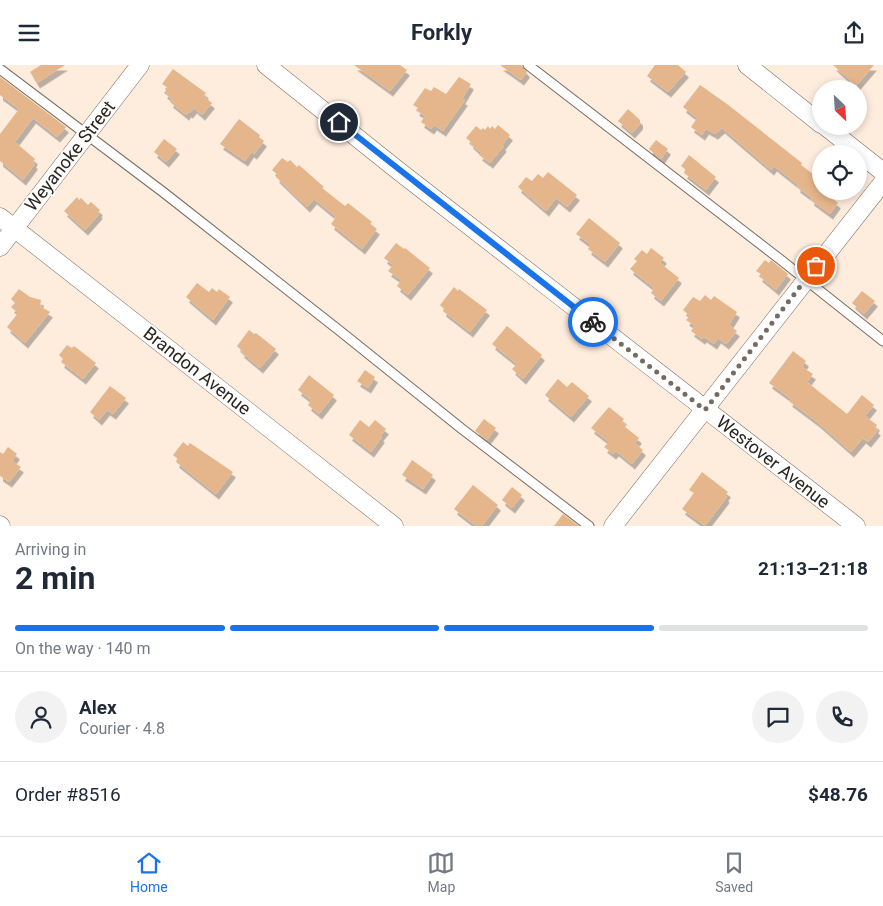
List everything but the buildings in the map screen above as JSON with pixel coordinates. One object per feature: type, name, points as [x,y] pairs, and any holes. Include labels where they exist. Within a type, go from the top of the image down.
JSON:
[{"type":"street","name":"Weyanoke Street","points":[[0,247],[140,65]]},
{"type":"street","name":"Westover Avenue","points":[[266,65],[705,410],[856,526]]},
{"type":"street","points":[[747,65],[812,116]]},
{"type":"street","points":[[836,135],[883,172]]},
{"type":"street","points":[[613,526],[883,182]]},
{"type":"street","name":"Brandon Avenue","points":[[0,217],[394,526]]},
{"type":"lane","points":[[528,65],[883,341]]},
{"type":"lane","points":[[0,69],[87,134],[340,331],[462,429],[589,526]]},
{"type":"way so far","points":[[593,322],[705,410],[816,266]]},
{"type":"route","points":[[339,122],[400,172],[593,322]]}]
